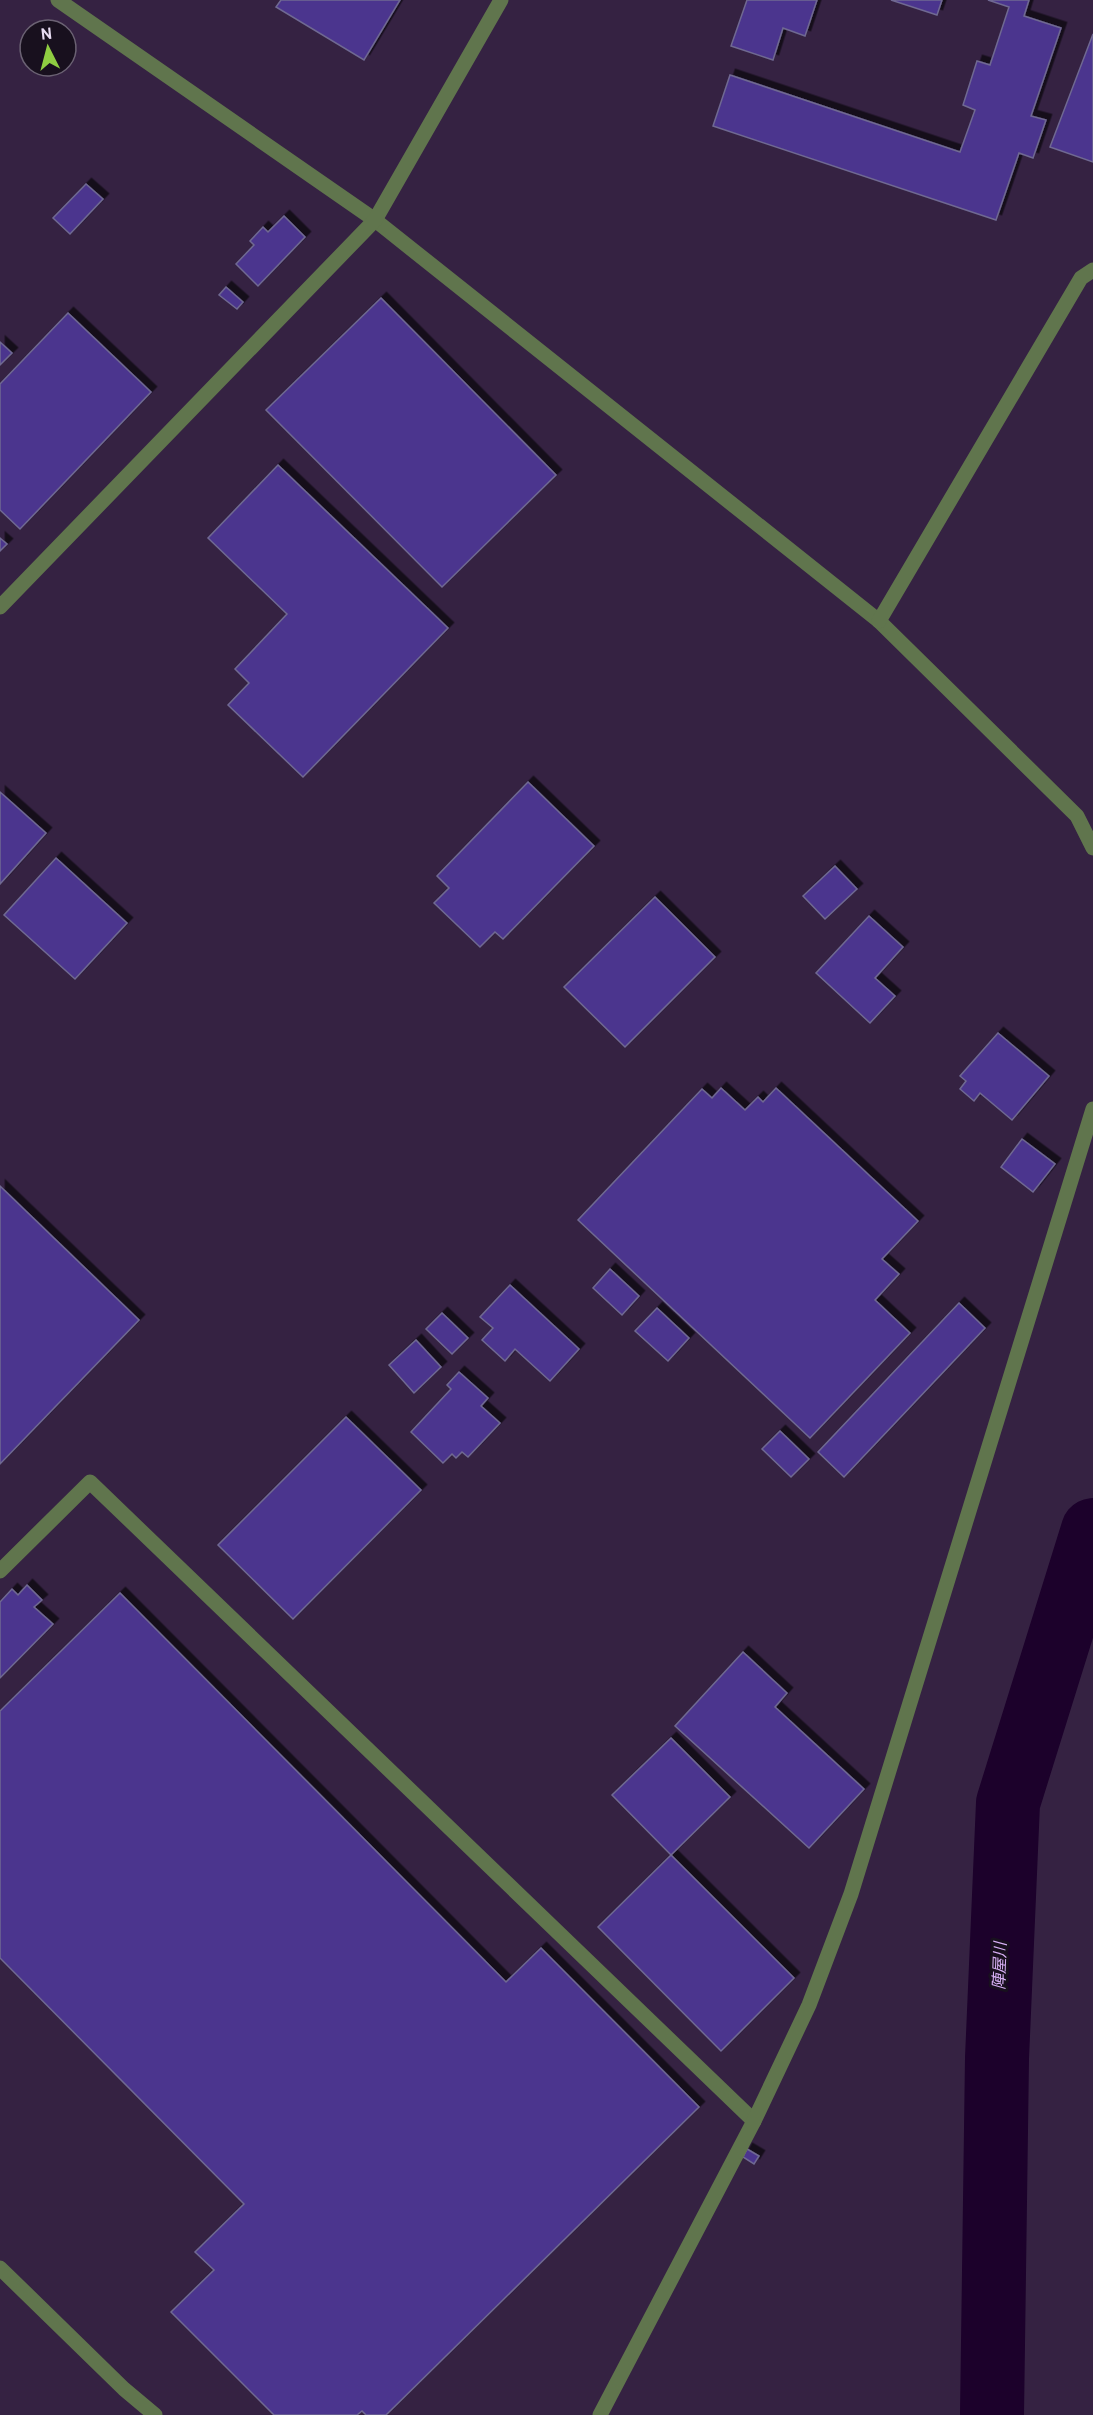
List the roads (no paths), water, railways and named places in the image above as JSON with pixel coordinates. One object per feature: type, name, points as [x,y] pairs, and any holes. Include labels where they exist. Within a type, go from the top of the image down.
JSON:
[{"type":"street","points":[[58,0],[375,220],[879,621],[1077,816],[1093,848]]},
{"type":"street","points":[[0,607],[375,220],[501,0]]},
{"type":"street","points":[[879,621],[1081,278],[1093,270]]},
{"type":"street","points":[[600,2415],[754,2121],[809,2005],[851,1894],[1093,1109]]},
{"type":"street","points":[[0,1571],[90,1482],[754,2121]]},
{"type":"street","points":[[0,2268],[124,2389],[155,2415]]},
{"type":"waterway","name":"陣屋川","points":[[992,2415],[997,2058],[1008,1803],[1093,1530]]}]
